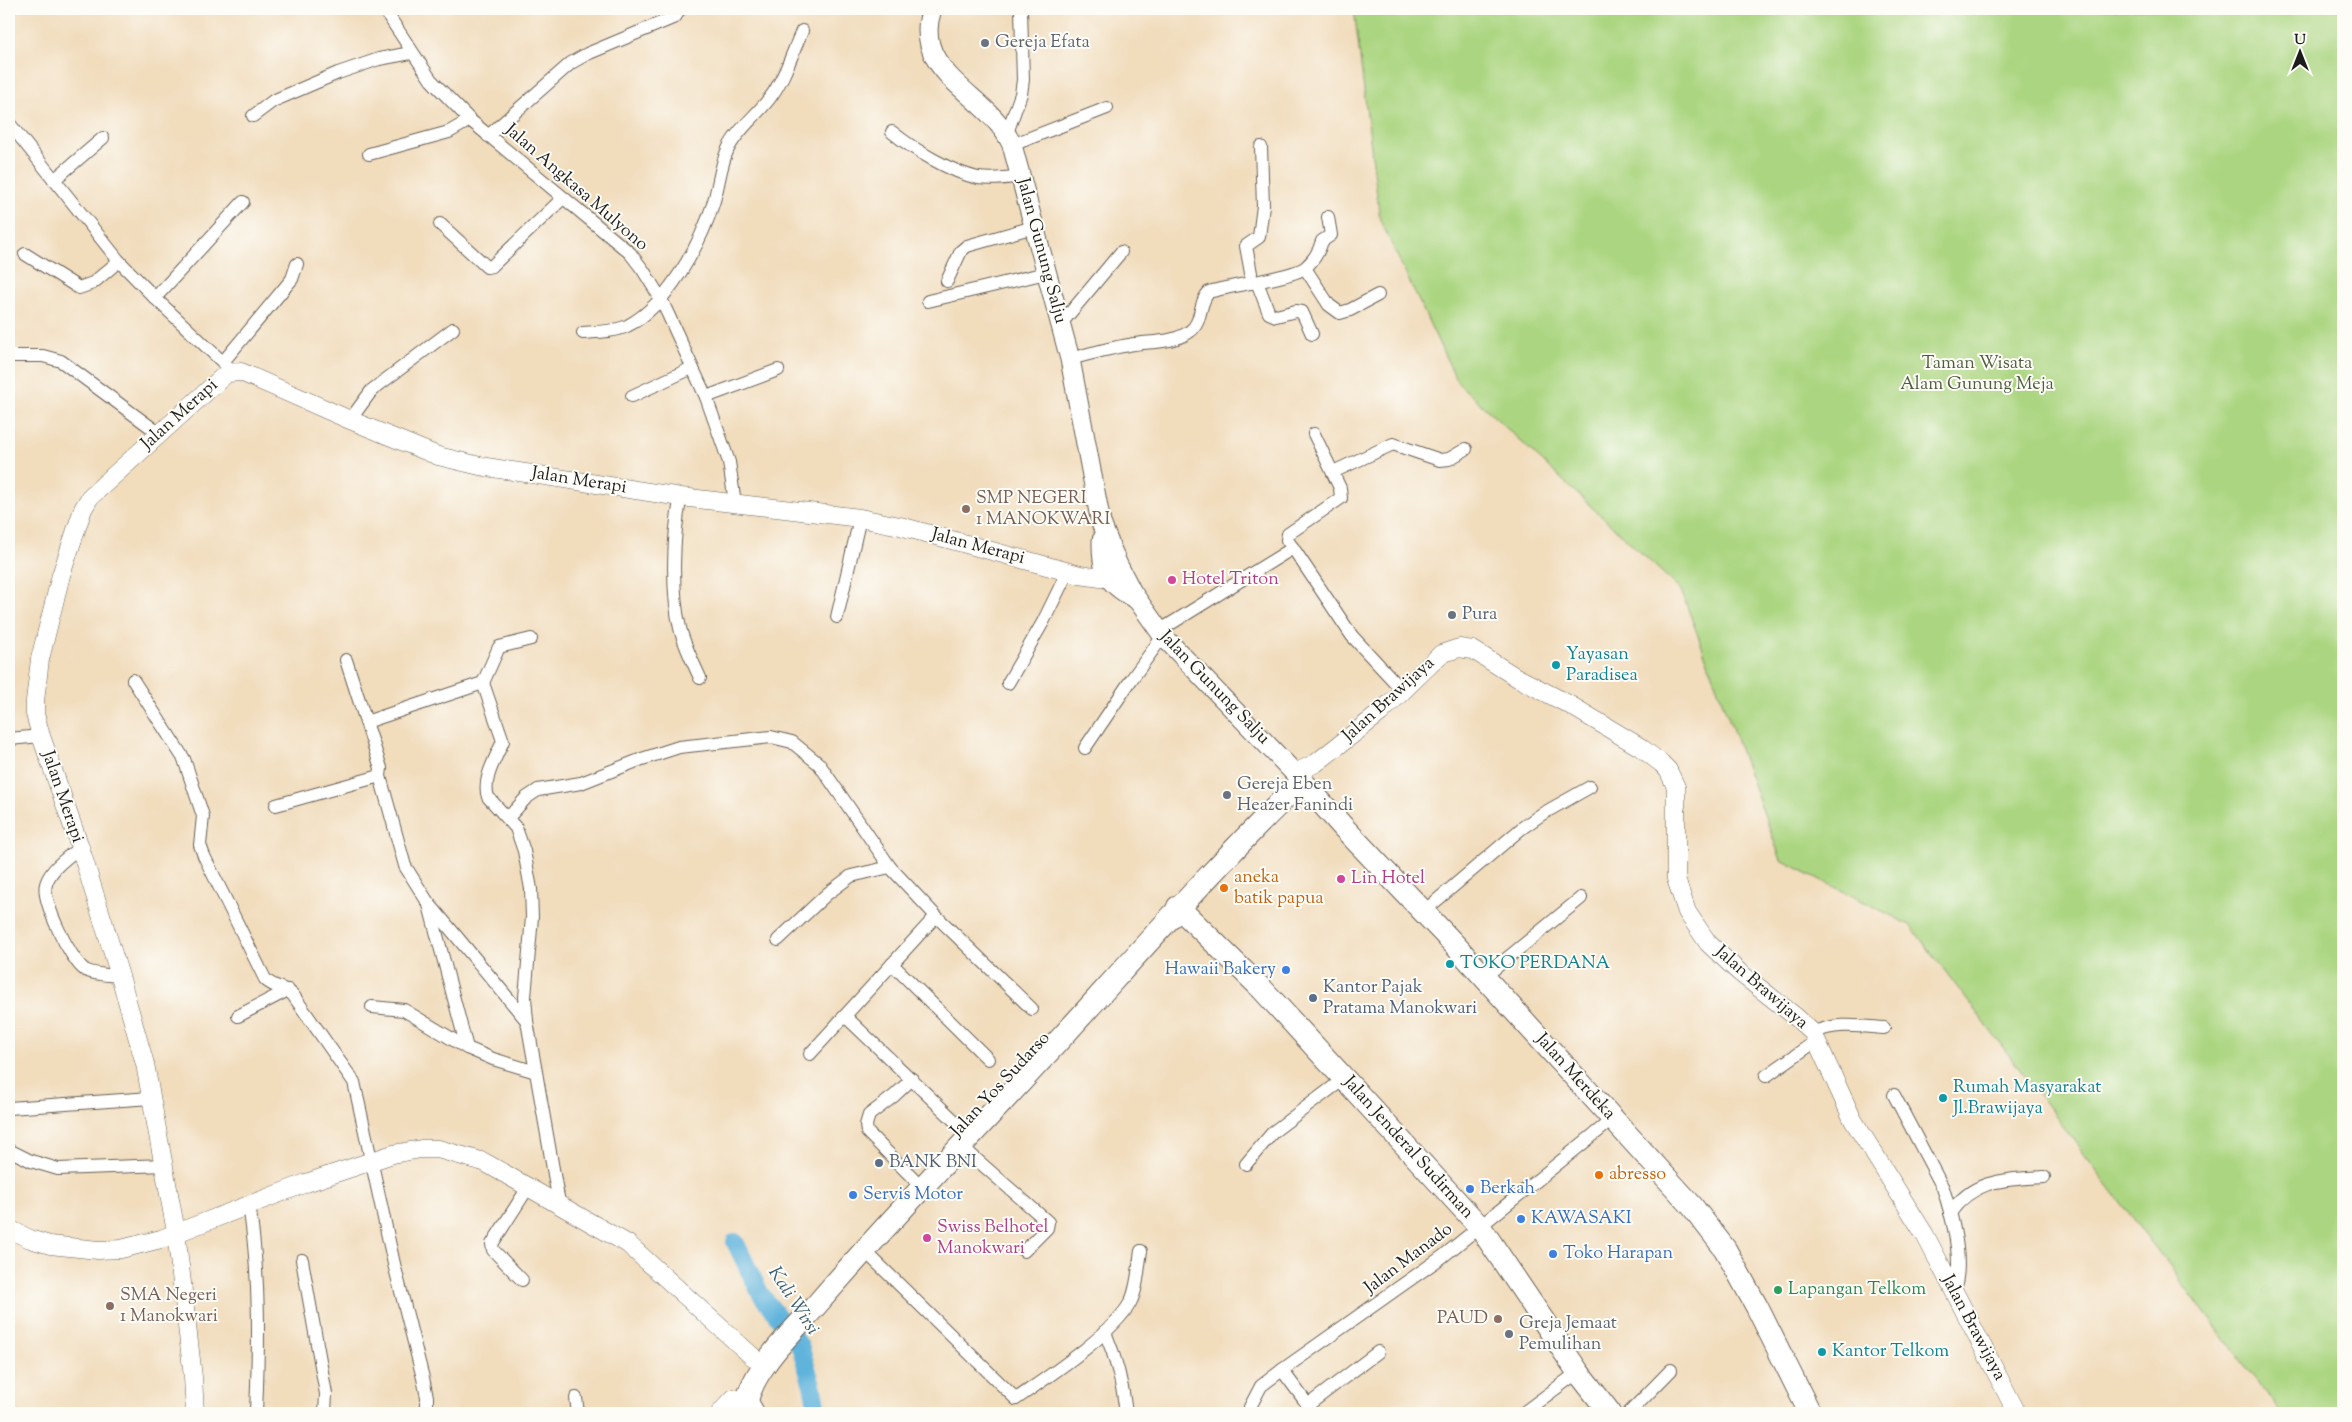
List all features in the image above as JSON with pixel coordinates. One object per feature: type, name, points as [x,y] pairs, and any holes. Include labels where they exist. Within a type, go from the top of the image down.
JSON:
[{"type":"highway","name":"Jalan Yos Sudarso","points":[[740,1407],[742,1376],[753,1356],[772,1342],[864,1250],[961,1136],[1299,777]]},
{"type":"highway","name":"Jalan Yos Sudarso","points":[[1029,1064],[1168,898],[1299,777]]},
{"type":"highway","name":"Jalan Merdeka","points":[[1299,777],[1692,1206],[1725,1249],[1810,1413]]},
{"type":"highway","name":"Jalan Jenderal Sudirman","points":[[1178,907],[1262,989],[1480,1227],[1578,1372],[1610,1413]]},
{"type":"highway","name":"Jalan Yos Sudarso","points":[[796,1317],[914,1179],[961,1136]]},
{"type":"highway","name":"Jalan Yos Sudarso","points":[[740,1407],[756,1378],[772,1342]]},
{"type":"main road","name":"Jalan Gunung Salju","points":[[932,9],[927,33],[935,58],[944,72],[988,110],[1009,139],[1021,176],[1070,359],[1101,523],[1113,572],[1114,586],[1137,600],[1161,633],[1299,777]]},
{"type":"street","name":"Jalan Angkasa Mulyono","points":[[384,9],[411,53],[431,80],[470,120],[630,253],[643,270],[661,299],[706,397],[729,462],[735,503]]},
{"type":"street","points":[[488,136],[571,64],[587,54],[675,17],[680,9]]},
{"type":"street","points":[[1009,139],[1022,87],[1022,9]]},
{"type":"street","points":[[583,333],[609,331],[627,326],[652,310],[661,299],[689,257],[712,207],[728,150],[734,139],[778,85],[802,31]]},
{"type":"street","points":[[253,116],[273,101],[338,73],[379,59],[411,53]]},
{"type":"street","points":[[1009,139],[1107,108]]},
{"type":"street","points":[[369,154],[449,132],[470,120]]},
{"type":"street","points":[[9,123],[120,261],[155,298],[228,367],[292,279],[297,264]]},
{"type":"street","points":[[892,132],[907,144],[967,174],[980,178],[1021,176]]},
{"type":"street","points":[[54,180],[103,138]]},
{"type":"street","points":[[1260,148],[1263,206],[1259,237],[1246,246],[1251,273],[1269,313],[1276,316],[1296,311],[1302,312],[1312,334]]},
{"type":"street","points":[[440,224],[486,267],[492,266],[563,198]]},
{"type":"street","points":[[155,298],[243,202]]},
{"type":"street","points":[[1070,359],[1131,344],[1167,340],[1189,332],[1197,322],[1203,300],[1209,292],[1254,283],[1305,268],[1318,254],[1322,241],[1330,235],[1328,217]]},
{"type":"street","points":[[947,281],[963,248],[1034,227]]},
{"type":"street","points":[[1060,325],[1121,252]]},
{"type":"street","points":[[25,254],[79,288],[93,283],[120,261]]},
{"type":"street","points":[[1305,268],[1329,306],[1340,313],[1350,310],[1378,295]]},
{"type":"street","points":[[928,301],[1046,273]]},
{"type":"street","points":[[350,420],[372,390],[453,329]]},
{"type":"street","points":[[9,356],[43,356],[62,361],[160,434]]},
{"type":"street","name":"Jalan Merapi","points":[[195,1413],[192,1369],[176,1232],[145,1064],[80,847],[41,736],[35,701],[40,659],[61,574],[83,509],[90,497],[101,486],[226,373],[228,367],[254,376],[350,420],[438,456],[480,466],[681,497],[860,518],[900,526],[1074,573],[1113,572]]},
{"type":"street","points":[[632,396],[692,368]]},
{"type":"street","points":[[706,397],[778,370]]},
{"type":"street","points":[[1314,434],[1340,488],[1340,498],[1288,534],[1287,540],[1352,636],[1404,692]]},
{"type":"street","points":[[1332,472],[1393,444],[1440,460],[1449,459],[1466,449]]},
{"type":"street","points":[[681,497],[674,543],[678,618],[685,644],[700,678]]},
{"type":"street","points":[[837,617],[860,518]]},
{"type":"street","points":[[1085,748],[1161,633],[1293,548]]},
{"type":"street","points":[[1008,683],[1074,573]]},
{"type":"street","points":[[531,639],[499,647],[484,683],[503,741],[488,779],[486,792],[488,797],[508,818],[520,837],[533,905],[525,997],[527,1021],[559,1203]]},
{"type":"street","name":"Jalan Brawijaya","points":[[1299,777],[1380,713],[1404,692],[1441,654],[1459,648],[1473,650],[1516,677],[1600,722],[1661,763],[1668,770],[1676,787],[1676,878],[1687,912],[1708,943],[1739,972],[1796,1017],[1814,1037],[1853,1120],[1925,1235],[2017,1413]]},
{"type":"street","points":[[346,660],[381,768],[380,776],[405,866],[427,901],[527,1021]]},
{"type":"street","points":[[133,680],[184,759],[203,816],[200,845],[204,856],[265,979],[269,983],[288,990],[354,1082],[394,1264],[424,1384],[427,1413]]},
{"type":"street","points":[[366,722],[484,683]]},
{"type":"street","points":[[9,739],[41,736]]},
{"type":"street","points":[[508,818],[522,801],[538,790],[581,783],[671,750],[700,744],[779,738],[792,742],[819,764],[890,867],[936,916],[1032,1009]]},
{"type":"street","points":[[276,804],[380,776]]},
{"type":"street","points":[[1423,912],[1529,823],[1590,787]]},
{"type":"street","points":[[80,847],[52,872],[46,886],[45,898],[74,961],[87,972],[120,976]]},
{"type":"street","points":[[778,940],[828,894],[851,876],[890,867]]},
{"type":"street","points":[[1483,978],[1581,898]]},
{"type":"street","points":[[427,901],[468,1048]]},
{"type":"street","points":[[810,1054],[936,916]]},
{"type":"street","points":[[892,964],[988,1059]]},
{"type":"street","points":[[238,1016],[288,990]]},
{"type":"street","points":[[372,1007],[404,1010],[468,1048],[492,1059],[536,1072]]},
{"type":"street","points":[[845,1016],[912,1079],[961,1136],[1048,1222],[1046,1228],[1024,1251]]},
{"type":"street","points":[[1766,1076],[1826,1026],[1851,1025],[1884,1028]]},
{"type":"street","points":[[1246,1164],[1273,1132],[1345,1078]]},
{"type":"street","points":[[912,1079],[869,1115],[866,1125],[867,1132],[914,1179]]},
{"type":"street","points":[[1894,1096],[1943,1188],[1950,1213],[1957,1262],[1957,1277],[1953,1292]]},
{"type":"street","points":[[9,1108],[151,1098]]},
{"type":"street","name":"Jalan Manado","points":[[1250,1407],[1261,1386],[1402,1288],[1613,1119]]},
{"type":"street","points":[[9,1229],[30,1239],[50,1245],[98,1250],[122,1249],[140,1245],[393,1154],[421,1149],[438,1149],[484,1162],[628,1244],[753,1356]]},
{"type":"street","points":[[9,1150],[31,1161],[58,1168],[164,1165]]},
{"type":"street","points":[[1950,1213],[1960,1199],[1974,1188],[1993,1182],[2044,1177]]},
{"type":"street","points":[[522,1280],[493,1250],[492,1244],[529,1186]]},
{"type":"street","points":[[249,1205],[258,1284],[259,1347],[256,1413]]},
{"type":"street","points":[[864,1250],[1015,1398],[1105,1332],[1130,1303],[1141,1251]]},
{"type":"street","points":[[302,1260],[326,1394],[325,1413]]},
{"type":"street","points":[[1105,1332],[1114,1353],[1122,1385],[1126,1413]]},
{"type":"street","points":[[1282,1370],[1308,1406],[1378,1352]]},
{"type":"street","points":[[1629,1413],[1671,1370]]},
{"type":"street","points":[[1523,1413],[1578,1372]]},
{"type":"street","points":[[576,1398],[578,1413]]},
{"type":"green space","name":"Taman Wisata Alam Gunung Meja","points":[[1354,9],[2343,9],[2343,1413],[2281,1413],[1910,925],[1781,860],[1681,590],[1458,383],[1380,220]]},
{"type":"waterway","name":"Kali Wirsi","points":[[735,1242],[760,1293],[800,1346],[818,1413]]},
{"type":"place","name":"Gereja Efata","points":[[985,43]]},
{"type":"place","name":"SMP NEGERI 1 MANOKWARI","points":[[966,509]]},
{"type":"place","name":"Hotel Triton","points":[[1172,580]]},
{"type":"place","name":"Pura","points":[[1452,615]]},
{"type":"place","name":"Yayasan Paradisea","points":[[1556,665]]},
{"type":"place","name":"Gereja Eben Heazer Fanindi","points":[[1227,795]]},
{"type":"place","name":"Lin Hotel","points":[[1341,879]]},
{"type":"place","name":"aneka batik papua","points":[[1224,888]]},
{"type":"place","name":"TOKO PERDANA","points":[[1450,964]]},
{"type":"place","name":"Hawaii Bakery","points":[[1286,970]]},
{"type":"place","name":"Kantor Pajak Pratama Manokwari","points":[[1313,998]]},
{"type":"place","name":"Rumah Masyarakat Jl.Brawijaya","points":[[1943,1098]]},
{"type":"place","name":"BANK BNI","points":[[879,1163]]},
{"type":"place","name":"abresso","points":[[1599,1175]]},
{"type":"place","name":"Berkah","points":[[1470,1189]]},
{"type":"place","name":"Servis Motor","points":[[853,1195]]},
{"type":"place","name":"KAWASAKI","points":[[1521,1219]]},
{"type":"place","name":"Swiss Belhotel Manokwari","points":[[927,1238]]},
{"type":"place","name":"Toko Harapan","points":[[1553,1254]]},
{"type":"place","name":"Lapangan Telkom","points":[[1778,1290]]},
{"type":"place","name":"SMA Negeri 1 Manokwari","points":[[110,1306]]},
{"type":"place","name":"PAUD","points":[[1498,1319]]},
{"type":"place","name":"Greja Jemaat Pemulihan","points":[[1509,1334]]},
{"type":"place","name":"Kantor Telkom","points":[[1822,1352]]}]
